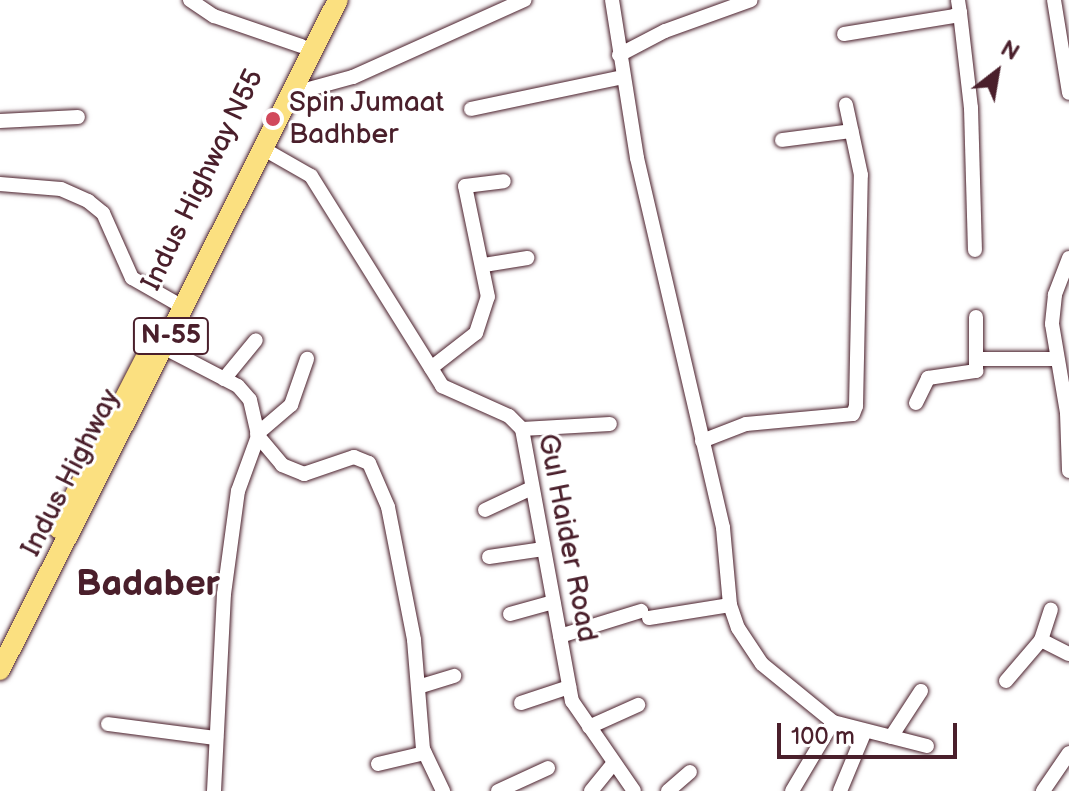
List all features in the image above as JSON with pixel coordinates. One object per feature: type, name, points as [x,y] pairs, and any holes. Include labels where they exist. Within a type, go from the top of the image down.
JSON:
[{"type":"highway","name":"Indus Highway N55","points":[[0,642],[326,0]]},
{"type":"highway","name":"Indus Highway","points":[[0,670],[165,348],[287,95],[338,0]]},
{"type":"street","points":[[190,0],[214,16],[301,46]]},
{"type":"street","points":[[287,95],[353,77],[524,0]]},
{"type":"street","points":[[612,0],[623,77],[723,528],[730,605],[738,628],[762,664],[833,722],[927,746]]},
{"type":"street","points":[[619,55],[665,31],[751,0]]},
{"type":"street","points":[[1054,0],[1069,93]]},
{"type":"street","points":[[844,34],[959,6],[971,108],[975,250]]},
{"type":"street","points":[[471,109],[623,77]]},
{"type":"street","points":[[702,441],[746,424],[853,414],[861,175],[846,105]]},
{"type":"street","points":[[0,121],[78,117]]},
{"type":"street","points":[[782,140],[851,131]]},
{"type":"street","name":"Gul Haider Road","points":[[262,148],[311,176],[442,386],[509,416],[522,429],[569,687],[589,727],[634,791]]},
{"type":"street","points":[[431,368],[476,333],[488,297],[484,265],[465,186],[504,181]]},
{"type":"street","points":[[0,184],[61,189],[88,201],[103,213],[132,278],[174,302]]},
{"type":"street","points":[[484,265],[527,258]]},
{"type":"street","points":[[1069,258],[1055,295],[1057,359],[1067,413],[1069,471]]},
{"type":"street","points":[[916,403],[924,381],[973,374],[977,359],[976,317]]},
{"type":"street","points":[[224,379],[256,340]]},
{"type":"street","points":[[165,348],[224,379],[250,400],[257,435],[282,465],[304,474],[354,457],[369,463],[388,507],[418,687],[425,753],[443,791]]},
{"type":"street","points":[[214,791],[230,550],[238,491],[257,435],[291,405],[307,359]]},
{"type":"street","points":[[977,359],[1057,359]]},
{"type":"street","points":[[522,429],[610,424]]},
{"type":"street","points":[[485,510],[532,488]]},
{"type":"street","points":[[489,557],[543,549]]},
{"type":"street","points":[[510,614],[553,602]]},
{"type":"street","points":[[560,636],[645,615],[730,605]]},
{"type":"street","points":[[1006,681],[1041,640],[1051,610]]},
{"type":"street","points":[[1041,640],[1069,654]]},
{"type":"street","points":[[418,687],[454,676]]},
{"type":"street","points":[[521,703],[569,687]]},
{"type":"street","points":[[891,737],[921,691]]},
{"type":"street","points":[[589,727],[638,705]]},
{"type":"street","points":[[792,791],[833,722]]},
{"type":"street","points":[[108,724],[216,738]]},
{"type":"street","points":[[840,791],[865,731]]},
{"type":"street","points":[[378,764],[425,753]]},
{"type":"street","points":[[1043,791],[1069,753]]},
{"type":"street","points":[[591,791],[613,764]]},
{"type":"street","points":[[498,791],[548,768]]},
{"type":"street","points":[[668,791],[690,772]]},
{"type":"place","name":"Spin Jumaat Badhber","points":[[273,119]]},
{"type":"district","name":"Badaber","points":[[148,585]]}]
